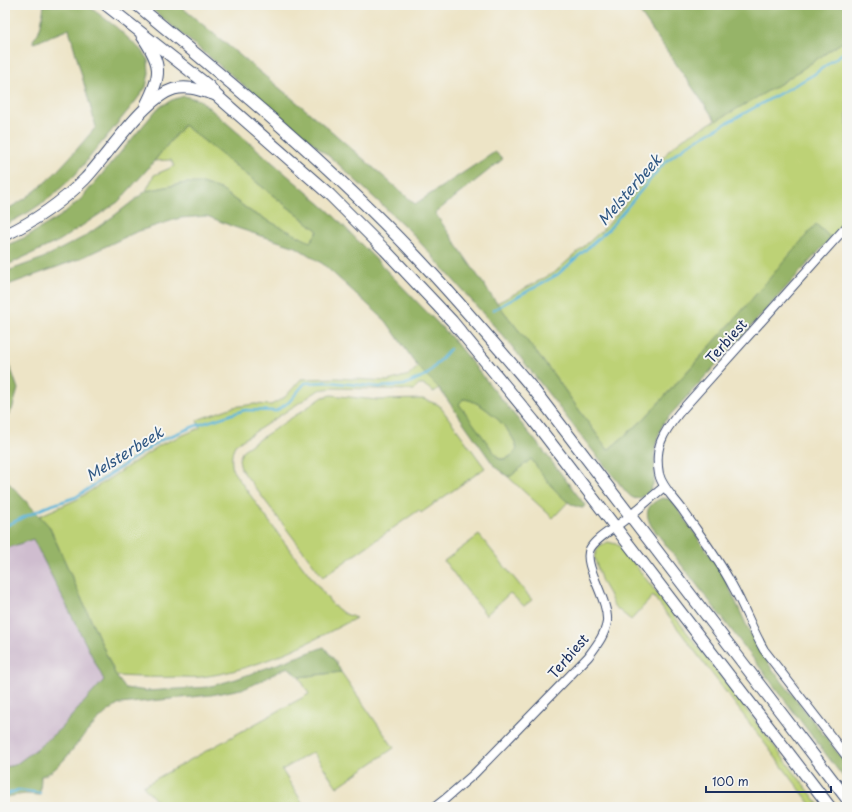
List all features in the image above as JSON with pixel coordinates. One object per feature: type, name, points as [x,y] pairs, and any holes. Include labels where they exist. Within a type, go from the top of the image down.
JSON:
[{"type":"main road","points":[[106,5],[209,86],[216,95],[330,195],[385,250],[452,321],[534,421],[830,807]]},
{"type":"main road","points":[[137,5],[213,68],[340,181],[414,254],[477,324],[534,390],[847,799]]},
{"type":"main road","points":[[140,33],[154,56],[158,74],[156,84],[144,109]]},
{"type":"main road","points":[[5,235],[37,219],[71,193],[98,165],[144,109],[166,92],[176,88],[195,88],[216,95]]},
{"type":"street","name":"Terbiest","points":[[847,226],[679,413],[666,429],[660,442],[658,455],[659,473],[664,487],[674,498],[720,562],[733,585],[754,632],[764,650],[847,758]]},
{"type":"street","name":"Terbiest","points":[[434,807],[474,774],[583,662],[598,644],[607,622],[603,597],[588,563],[590,549],[598,540],[630,516],[664,487]]},
{"type":"shaded area","points":[[33,539],[104,680],[61,728],[15,765],[5,767],[5,549]]},
{"type":"green space","points":[[44,5],[87,5],[116,27],[140,49],[148,60],[149,73],[146,87],[75,175],[51,197],[29,212],[5,225],[5,210],[19,203],[43,184],[55,173],[96,127],[69,29],[34,43],[33,40],[41,24]]},
{"type":"green space","points":[[147,5],[179,5],[329,129],[415,204],[495,152],[503,159],[435,213],[493,298],[551,371],[608,450],[644,419],[734,320],[816,224],[831,238],[664,422],[658,436],[654,455],[654,481],[649,492],[638,498],[634,498],[627,493],[585,441],[510,344],[410,231],[337,163]]},
{"type":"green space","points":[[643,5],[847,5],[847,39],[780,84],[716,121],[639,11]]},
{"type":"green space","points":[[847,39],[847,220],[831,238],[816,225],[734,320],[644,419],[608,450],[551,371],[497,303],[554,273],[608,225],[671,148],[684,138],[780,84]]},
{"type":"green space","points":[[184,96],[200,100],[331,213],[451,337],[542,449],[585,505],[583,508],[575,506],[561,496],[531,459],[511,476],[507,476],[495,467],[439,388],[418,367],[386,321],[323,264],[296,247],[234,227],[207,216],[180,218],[136,232],[79,259],[5,286],[5,272],[41,259],[84,237],[146,191],[186,183],[202,183],[220,189],[253,213],[310,242],[318,231],[184,125],[118,202],[59,241],[5,266],[5,246],[26,237],[59,217],[81,199],[158,108],[172,100]],"holes":[[[463,399],[479,404],[496,417],[510,434],[517,449],[510,457],[499,459],[459,404]]]},
{"type":"green space","points":[[184,125],[318,231],[310,243],[253,213],[220,189],[186,183],[146,191],[154,175],[174,166],[171,160],[154,161]]},
{"type":"green space","points":[[5,352],[18,389],[12,410],[5,418]]},
{"type":"green space","points":[[418,367],[439,388],[434,392],[424,385],[419,385],[414,390],[333,388],[319,390],[235,445],[233,451],[233,471],[284,542],[332,604],[343,613],[356,618],[281,655],[222,674],[201,677],[116,676],[49,526],[39,516],[78,499],[162,444],[200,428],[197,420],[233,407],[255,404],[271,405],[285,397],[301,379],[337,378],[388,381],[409,375]]},
{"type":"green space","points":[[331,395],[377,400],[423,399],[439,405],[485,468],[421,513],[419,510],[323,577],[241,469],[239,459],[243,450],[323,397]]},
{"type":"green space","points":[[463,399],[479,404],[496,417],[503,425],[515,442],[517,449],[511,455],[507,458],[499,459],[458,404]]},
{"type":"green space","points":[[531,458],[552,487],[568,502],[553,518],[507,476],[511,476]]},
{"type":"green space","points":[[5,479],[49,526],[116,676],[125,688],[147,691],[208,687],[236,679],[324,647],[336,662],[341,672],[299,677],[288,667],[246,688],[211,695],[120,704],[97,721],[54,770],[41,776],[40,795],[25,794],[5,797],[5,767],[15,765],[61,728],[104,680],[33,539],[5,549]]},
{"type":"green space","points":[[662,498],[669,499],[673,502],[723,574],[750,633],[770,666],[847,765],[847,782],[652,527],[647,514],[648,510],[653,504]]},
{"type":"green space","points":[[479,535],[532,600],[524,606],[510,593],[486,615],[444,561]]},
{"type":"green space","points":[[608,542],[616,544],[623,549],[821,807],[813,807],[653,596],[631,620],[614,606],[602,582],[594,557],[599,546]]},
{"type":"green space","points":[[341,672],[394,748],[337,787],[313,752],[282,770],[305,807],[162,807],[143,786],[309,694],[299,677]]},
{"type":"waterway","name":"Melsterbeek","points":[[493,310],[557,275],[608,230],[665,162],[689,144],[813,75],[847,50]]},
{"type":"waterway","name":"Melsterbeek","points":[[5,526],[46,507],[76,497],[161,440],[195,426],[245,410],[276,411],[289,402],[305,383],[329,382],[380,387],[404,385],[428,374],[450,349]]},
{"type":"waterway","points":[[5,795],[18,790],[40,793]]}]
